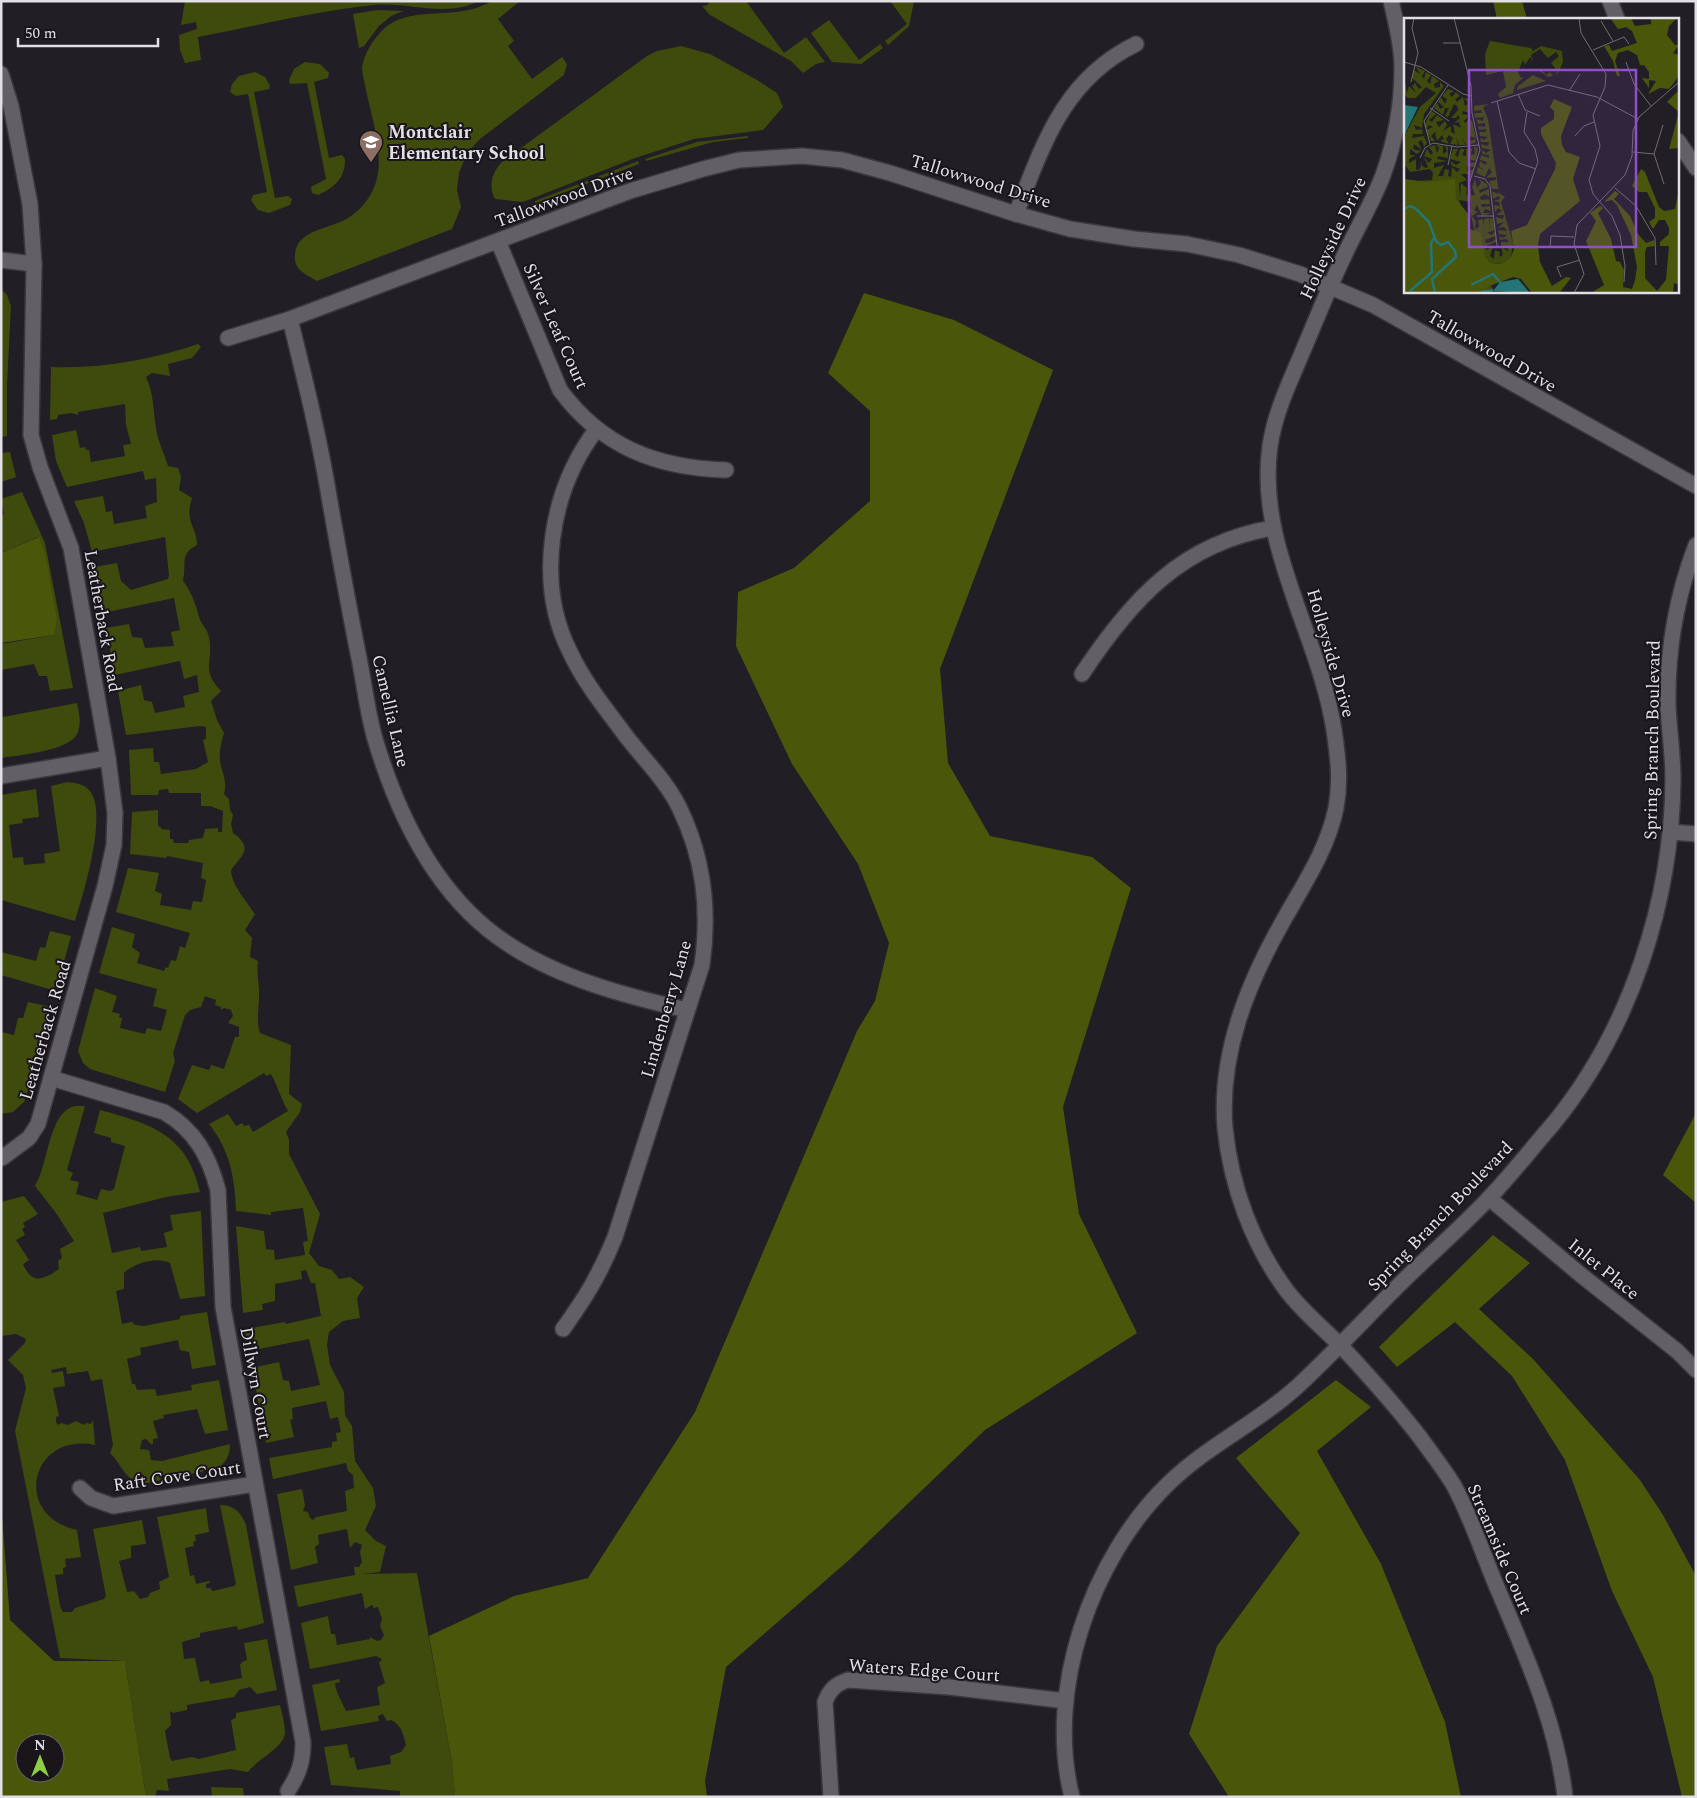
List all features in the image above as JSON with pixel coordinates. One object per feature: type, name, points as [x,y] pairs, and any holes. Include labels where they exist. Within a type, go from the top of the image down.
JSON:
[{"type":"street","name":"Holleyside Drive","points":[[1341,1346],[1300,1305],[1266,1259],[1250,1226],[1229,1157],[1225,1123],[1227,1069],[1234,1033],[1261,964],[1280,925],[1317,863],[1337,804],[1340,772],[1332,717],[1321,672],[1273,528],[1269,495],[1269,453],[1274,423],[1283,393],[1330,285],[1382,176],[1395,129],[1402,65],[1391,1]]},
{"type":"street","points":[[1610,1],[1617,18]]},
{"type":"street","points":[[1016,214],[1037,160],[1073,93],[1094,70],[1118,53],[1136,44]]},
{"type":"street","name":"Leatherback Road","points":[[1,74],[11,106],[23,160],[30,204],[34,264],[31,435],[40,467],[71,548],[108,758],[115,813],[114,845],[105,886],[38,1124],[29,1138],[2,1158]]},
{"type":"street","points":[[1680,144],[1696,168]]},
{"type":"street","name":"Tallowwood Drive","points":[[228,338],[290,319],[630,191],[694,172],[739,160],[776,156],[802,156],[842,160],[907,178],[1016,214],[1070,228],[1134,239],[1187,244],[1239,255],[1330,285],[1425,333],[1696,486]]},
{"type":"street","name":"Silver Leaf Court","points":[[498,241],[560,390],[573,408],[596,430],[622,446],[650,457],[687,466],[726,470]]},
{"type":"street","points":[[1,260],[34,264]]},
{"type":"street","name":"Camellia Lane","points":[[290,319],[321,450],[374,736],[391,786],[411,833],[450,890],[477,918],[507,943],[543,963],[590,983],[638,999],[687,1010]]},
{"type":"street","name":"Lindenberry Lane","points":[[563,1329],[583,1303],[601,1271],[614,1237],[702,965],[706,934],[706,897],[694,841],[678,805],[661,778],[622,731],[591,689],[570,652],[559,625],[553,598],[552,553],[559,504],[576,462],[596,430]]},
{"type":"street","points":[[1082,674],[1104,641],[1130,610],[1176,566],[1225,540],[1273,528]]},
{"type":"street","name":"Spring Branch Boulevard","points":[[1072,1797],[1065,1754],[1066,1701],[1071,1666],[1085,1618],[1100,1581],[1121,1543],[1146,1508],[1169,1483],[1202,1455],[1252,1422],[1282,1399],[1341,1346],[1398,1286],[1489,1198],[1556,1120],[1588,1073],[1613,1028],[1634,982],[1650,934],[1664,877],[1671,832],[1673,776],[1668,705],[1669,661],[1675,618],[1696,545]]},
{"type":"street","points":[[1,776],[108,758]]},
{"type":"street","points":[[1671,832],[1696,834]]},
{"type":"street","name":"Dillwyn Court","points":[[51,1078],[164,1112],[180,1121],[191,1132],[208,1159],[218,1190],[223,1306],[303,1742],[303,1762],[298,1776],[288,1791]]},
{"type":"street","name":"Inlet Place","points":[[1489,1198],[1581,1275],[1677,1351],[1696,1370]]},
{"type":"street","name":"Streamside Court","points":[[1341,1346],[1388,1398],[1455,1487],[1536,1680],[1555,1738],[1566,1797]]},
{"type":"street","name":"Raft Cove Court","points":[[80,1488],[91,1498],[112,1506],[255,1484]]},
{"type":"street","name":"Waters Edge Court","points":[[831,1797],[825,1702],[829,1692],[838,1683],[848,1680],[940,1686],[1066,1701]]},
{"type":"green space","points":[[185,1],[479,1],[466,6],[441,9],[374,5],[308,15],[198,37],[201,60],[185,63],[180,50],[179,35],[197,29],[196,22],[181,25]]},
{"type":"green space","points":[[492,1],[520,1],[498,19],[514,41],[508,46],[532,79],[562,57],[567,64],[564,75],[480,139],[467,153],[459,173],[457,190],[461,207],[452,229],[317,281],[304,274],[298,268],[295,259],[297,246],[302,239],[316,231],[341,222],[356,212],[373,190],[377,178],[379,153],[362,67],[373,41],[390,24],[403,18],[462,11],[477,8]]},
{"type":"green space","points":[[709,1],[746,1],[784,53],[806,37],[825,62],[816,64],[803,73],[791,61],[710,15],[702,6],[708,5]]},
{"type":"green space","points":[[890,1],[914,1],[909,26],[888,45],[885,41],[907,24]]},
{"type":"green space","points":[[1493,1],[1522,1],[1527,18],[1497,18]]},
{"type":"green space","points":[[377,10],[403,11],[391,16],[379,26],[364,46],[359,48],[353,14]]},
{"type":"green space","points":[[829,20],[859,60],[880,44],[883,48],[861,64],[832,62],[811,33]]},
{"type":"green space","points":[[681,46],[710,54],[757,80],[777,93],[783,107],[763,130],[694,139],[635,158],[523,202],[495,199],[492,179],[502,162],[647,56],[657,51]]},
{"type":"green space","points":[[305,62],[320,64],[329,73],[328,78],[314,82],[329,158],[342,155],[345,159],[345,166],[338,182],[318,195],[312,193],[311,187],[326,179],[307,83],[290,84],[289,80],[294,69]]},
{"type":"green space","points":[[255,72],[265,77],[270,86],[269,89],[254,92],[275,198],[288,196],[292,199],[290,205],[269,213],[258,210],[251,200],[253,195],[267,192],[248,94],[236,96],[230,92],[232,84],[239,76]]},
{"type":"green space","points":[[748,136],[748,138],[713,142],[646,161],[645,159],[697,142]]},
{"type":"green space","points":[[638,161],[639,164],[529,206],[535,203],[535,201]]},
{"type":"green space","points":[[1,289],[7,295],[11,306],[7,385],[7,436],[1,437]]},
{"type":"green space","points":[[864,293],[954,320],[1053,370],[940,669],[948,763],[990,836],[1092,857],[1131,888],[1063,1107],[1079,1214],[1137,1333],[985,1430],[849,1560],[726,1667],[705,1781],[707,1797],[455,1797],[452,1763],[429,1636],[514,1596],[588,1578],[695,1412],[857,1031],[875,1001],[889,943],[858,864],[792,764],[736,646],[738,592],[794,568],[870,501],[870,411],[828,373]]},
{"type":"green space","points":[[198,344],[201,347],[192,358],[168,364],[170,376],[152,373],[146,377],[152,396],[157,433],[168,466],[178,468],[181,477],[179,490],[192,498],[189,514],[197,545],[191,548],[186,556],[183,581],[191,594],[200,620],[207,631],[210,646],[209,671],[221,691],[211,701],[217,720],[224,733],[220,758],[225,783],[224,794],[229,799],[230,810],[233,815],[231,824],[233,833],[243,843],[244,847],[242,856],[231,870],[240,893],[255,914],[245,930],[252,938],[250,957],[258,961],[258,1019],[260,1033],[291,1045],[289,1094],[302,1104],[300,1112],[286,1132],[289,1140],[289,1154],[320,1214],[309,1253],[319,1266],[332,1270],[339,1279],[350,1277],[364,1287],[357,1298],[360,1318],[343,1321],[329,1332],[327,1345],[330,1365],[344,1392],[345,1415],[352,1426],[355,1461],[373,1488],[376,1506],[365,1530],[376,1541],[386,1546],[380,1572],[362,1574],[417,1573],[452,1763],[455,1797],[400,1797],[400,1791],[331,1785],[324,1747],[347,1744],[350,1758],[354,1757],[357,1770],[391,1764],[390,1756],[401,1752],[406,1745],[400,1727],[391,1720],[387,1721],[383,1714],[378,1716],[379,1721],[321,1731],[312,1685],[339,1679],[340,1682],[335,1683],[346,1711],[380,1705],[377,1687],[385,1683],[379,1663],[382,1659],[376,1656],[310,1669],[301,1623],[328,1616],[331,1634],[335,1634],[337,1645],[370,1639],[370,1637],[377,1641],[381,1640],[384,1635],[380,1626],[382,1619],[378,1607],[374,1608],[372,1605],[365,1609],[362,1593],[298,1607],[294,1586],[355,1575],[354,1567],[359,1567],[362,1562],[360,1552],[362,1545],[355,1542],[350,1548],[347,1529],[318,1535],[319,1544],[315,1547],[318,1563],[291,1570],[277,1494],[302,1489],[305,1505],[303,1511],[308,1512],[313,1520],[316,1517],[347,1511],[345,1491],[354,1488],[353,1475],[348,1471],[346,1463],[273,1479],[269,1458],[332,1447],[332,1442],[337,1441],[336,1433],[341,1432],[338,1417],[330,1419],[326,1401],[292,1408],[293,1419],[290,1420],[294,1437],[266,1443],[252,1368],[279,1362],[283,1380],[289,1381],[291,1391],[320,1385],[309,1339],[249,1351],[245,1329],[285,1322],[286,1324],[321,1316],[315,1283],[311,1283],[306,1270],[301,1271],[302,1279],[275,1284],[275,1301],[262,1304],[263,1310],[243,1313],[236,1226],[264,1231],[266,1249],[274,1250],[275,1260],[305,1255],[303,1242],[308,1241],[303,1208],[271,1212],[271,1215],[236,1211],[233,1176],[227,1155],[209,1124],[228,1114],[236,1126],[242,1123],[244,1126],[249,1125],[253,1132],[288,1111],[271,1074],[266,1076],[264,1073],[197,1113],[178,1099],[192,1065],[209,1070],[211,1065],[224,1069],[235,1037],[239,1037],[239,1027],[228,1023],[233,1016],[231,1010],[224,1008],[221,1010],[221,1007],[215,1005],[216,1000],[205,996],[201,1007],[190,1010],[185,1015],[173,1053],[175,1061],[165,1092],[90,1069],[83,1063],[78,1051],[95,988],[117,996],[112,1012],[120,1014],[119,1017],[122,1018],[120,1028],[145,1034],[147,1028],[161,1031],[167,1010],[153,1006],[157,989],[99,973],[112,927],[135,934],[132,947],[140,953],[137,963],[164,971],[166,967],[168,968],[171,960],[176,961],[180,946],[185,948],[190,933],[116,912],[128,868],[159,873],[155,891],[162,894],[160,905],[191,910],[193,901],[202,902],[206,880],[201,878],[203,863],[167,856],[166,858],[130,854],[132,812],[158,810],[158,826],[161,829],[170,830],[170,839],[173,839],[174,843],[188,843],[189,840],[203,838],[205,829],[218,828],[218,832],[222,832],[223,811],[210,806],[201,806],[201,793],[169,793],[168,789],[159,790],[158,795],[131,795],[129,750],[153,748],[154,762],[159,762],[161,774],[196,769],[208,762],[203,740],[206,739],[206,727],[200,726],[126,735],[118,691],[141,685],[144,700],[152,702],[155,713],[185,707],[183,696],[199,692],[197,675],[184,679],[180,661],[115,675],[106,628],[129,624],[132,637],[142,638],[145,648],[174,646],[171,632],[180,630],[174,598],[103,613],[94,567],[117,563],[121,581],[131,590],[168,579],[165,537],[92,552],[84,523],[74,501],[103,496],[106,512],[112,511],[114,524],[147,518],[145,506],[157,502],[156,478],[145,480],[143,471],[67,487],[56,461],[52,435],[76,430],[80,448],[85,447],[86,450],[89,450],[91,462],[125,456],[123,445],[131,444],[126,425],[125,404],[78,412],[78,415],[71,413],[58,415],[57,419],[50,420],[51,367],[107,365],[162,355]]},
{"type":"green space","points":[[10,452],[16,477],[1,482],[1,453]]},
{"type":"green space","points":[[22,492],[45,543],[73,688],[50,691],[47,676],[39,676],[34,664],[1,670],[1,644],[54,635],[38,537],[1,553],[1,517],[4,514],[1,499]]},
{"type":"green space","points":[[39,537],[45,553],[57,619],[54,635],[1,643],[1,553]]},
{"type":"green space","points":[[77,703],[80,718],[79,726],[77,734],[72,740],[43,751],[1,758],[1,711],[3,717]]},
{"type":"green space","points":[[68,782],[77,783],[89,790],[94,801],[96,816],[88,874],[75,921],[1,900],[1,795],[36,789],[39,817],[22,819],[23,823],[9,825],[13,858],[23,857],[24,865],[45,863],[44,854],[60,851],[51,786]]},
{"type":"green space","points":[[50,931],[71,936],[56,991],[1,975],[1,952],[36,961],[40,947],[45,948]]},
{"type":"green space","points":[[28,1002],[51,1007],[24,1102],[13,1112],[1,1114],[1,1032],[14,1035],[18,1018],[23,1018]]},
{"type":"green space","points":[[75,1106],[85,1106],[67,1170],[73,1173],[70,1180],[79,1182],[76,1194],[97,1200],[101,1189],[110,1191],[114,1189],[125,1146],[111,1142],[111,1138],[94,1133],[100,1110],[151,1127],[176,1144],[194,1172],[200,1192],[166,1197],[103,1213],[112,1253],[140,1247],[141,1251],[167,1247],[164,1233],[173,1230],[170,1215],[201,1211],[205,1296],[180,1299],[170,1263],[159,1260],[139,1264],[128,1269],[124,1273],[124,1289],[116,1291],[122,1324],[132,1322],[135,1325],[144,1326],[180,1319],[180,1316],[207,1312],[216,1365],[192,1369],[189,1352],[180,1350],[178,1340],[140,1348],[141,1355],[127,1359],[132,1384],[135,1384],[137,1390],[155,1389],[157,1396],[192,1390],[191,1385],[219,1380],[228,1430],[205,1434],[197,1409],[163,1415],[164,1418],[153,1421],[158,1438],[153,1439],[153,1444],[146,1439],[142,1440],[140,1449],[149,1450],[151,1460],[162,1461],[230,1444],[227,1459],[215,1469],[147,1483],[134,1480],[125,1473],[110,1453],[113,1445],[102,1379],[91,1381],[88,1371],[67,1374],[66,1367],[51,1370],[52,1373],[63,1371],[65,1386],[53,1388],[59,1416],[56,1417],[56,1422],[58,1425],[61,1423],[68,1425],[76,1421],[84,1425],[86,1423],[91,1424],[93,1420],[95,1445],[73,1444],[56,1451],[44,1462],[37,1477],[37,1493],[43,1509],[56,1522],[77,1530],[81,1557],[65,1559],[66,1567],[63,1568],[63,1574],[55,1575],[60,1606],[63,1612],[72,1612],[75,1608],[104,1599],[106,1596],[93,1529],[142,1520],[146,1544],[131,1546],[131,1558],[119,1561],[127,1592],[134,1591],[140,1599],[148,1597],[150,1593],[160,1589],[159,1582],[169,1577],[157,1517],[206,1508],[209,1532],[195,1535],[196,1541],[193,1542],[194,1546],[185,1548],[190,1576],[194,1575],[196,1584],[209,1581],[210,1583],[206,1584],[206,1588],[210,1588],[213,1591],[234,1586],[236,1584],[220,1505],[233,1508],[242,1516],[246,1525],[264,1623],[238,1630],[237,1626],[200,1633],[200,1637],[182,1642],[184,1659],[195,1658],[200,1682],[209,1680],[210,1684],[242,1678],[240,1665],[247,1660],[244,1643],[267,1639],[277,1690],[257,1694],[250,1687],[239,1690],[234,1697],[187,1705],[187,1710],[173,1713],[170,1711],[171,1725],[165,1731],[170,1758],[172,1761],[192,1757],[199,1759],[236,1750],[231,1720],[236,1718],[236,1713],[280,1705],[285,1733],[280,1743],[248,1772],[230,1769],[167,1779],[169,1791],[157,1790],[155,1797],[146,1797],[125,1661],[60,1658],[15,1431],[26,1388],[23,1375],[8,1360],[24,1344],[26,1339],[16,1334],[1,1336],[1,1202],[24,1196],[38,1214],[23,1223],[25,1227],[22,1229],[25,1235],[16,1240],[29,1260],[23,1264],[26,1271],[34,1278],[43,1278],[59,1269],[58,1261],[62,1258],[60,1249],[74,1241],[56,1213],[35,1186],[59,1118],[66,1110]]},
{"type":"green space","points":[[1696,1113],[1696,1203],[1663,1175]]},
{"type":"green space","points":[[1493,1235],[1530,1263],[1479,1309],[1533,1359],[1640,1480],[1663,1515],[1696,1576],[1696,1797],[1682,1797],[1653,1677],[1612,1591],[1565,1460],[1512,1376],[1455,1322],[1397,1367],[1379,1347]]},
{"type":"green space","points":[[1336,1380],[1371,1407],[1317,1451],[1381,1564],[1445,1722],[1461,1797],[1229,1797],[1189,1734],[1217,1646],[1300,1533],[1236,1458]]},
{"type":"green space","points":[[1,1503],[10,1620],[54,1661],[125,1661],[146,1797],[1,1797]]},
{"type":"green space","points":[[211,1787],[243,1788],[244,1797],[212,1797]]},
{"type":"place","name":"Montclair Elementary School","points":[[371,163]]}]
